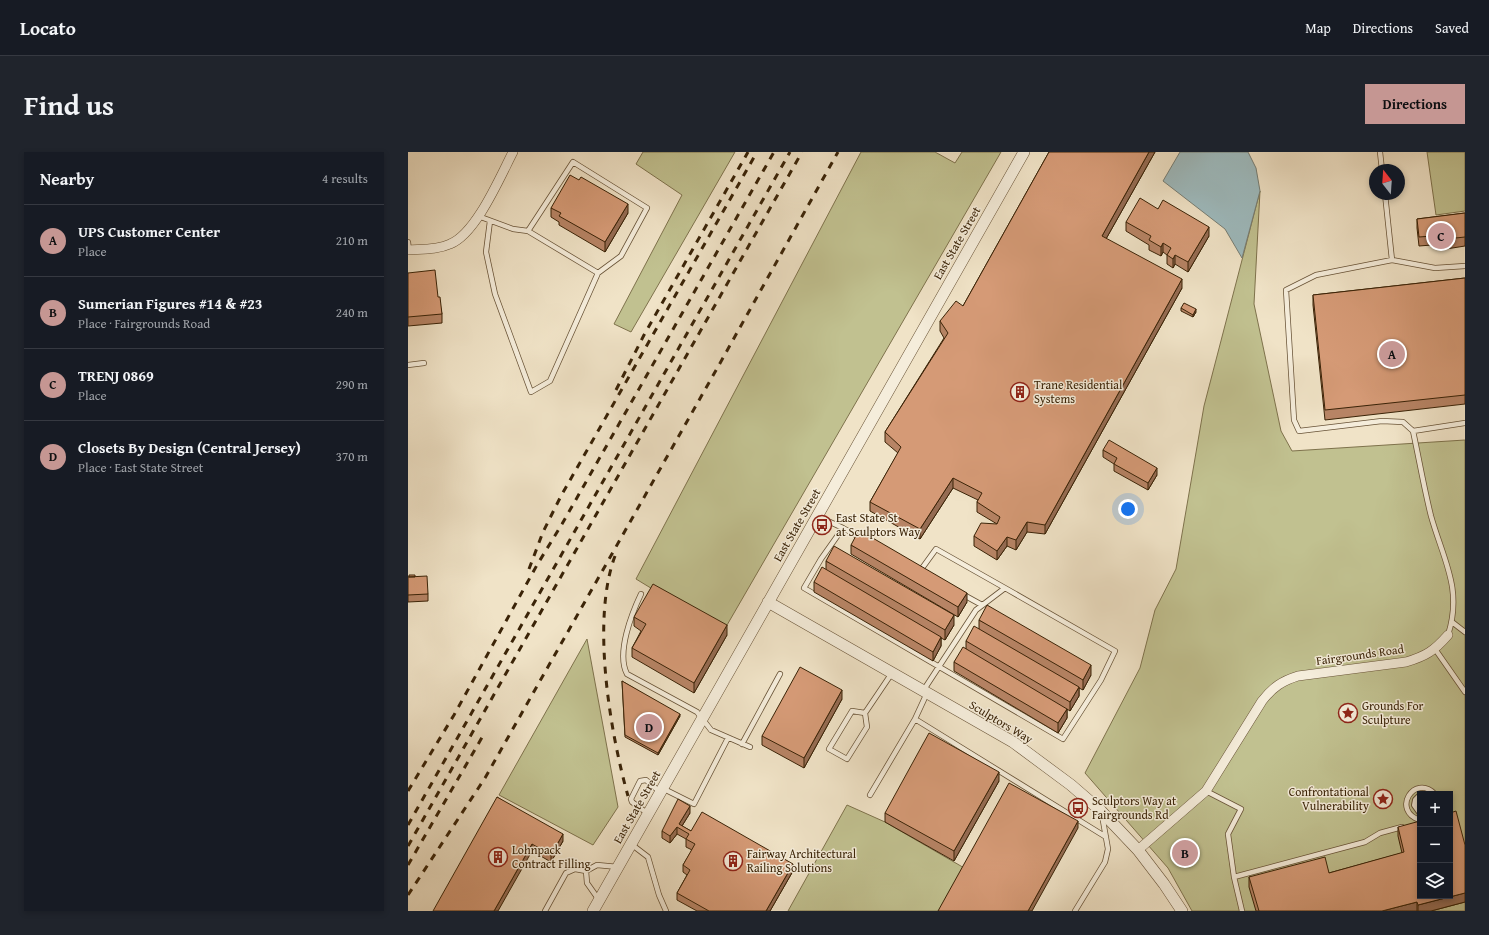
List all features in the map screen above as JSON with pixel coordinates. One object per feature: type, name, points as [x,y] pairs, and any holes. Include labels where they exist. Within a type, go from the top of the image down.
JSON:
[{"type":"street","points":[[408,247],[438,248],[451,244],[468,232],[513,152]]},
{"type":"street","name":"East State Street","points":[[593,911],[1024,152]]},
{"type":"street","name":"Sculptors Way","points":[[768,602],[1013,742],[1071,785],[1101,812],[1138,850],[1182,911]]},
{"type":"street","name":"Fairgrounds Road","points":[[1138,850],[1206,790],[1262,701],[1271,689],[1282,681],[1298,676],[1406,662],[1423,657],[1435,649],[1448,635]]},
{"type":"lane","points":[[1380,152],[1381,164]]},
{"type":"lane","points":[[490,221],[486,252],[494,294],[531,392],[550,382],[598,273],[621,256],[647,208],[573,162],[528,231]]},
{"type":"lane","points":[[1386,200],[1392,260]]},
{"type":"lane","points":[[478,216],[490,221],[528,231],[598,273]]},
{"type":"lane","points":[[1465,266],[1435,268],[1392,260],[1316,275],[1286,290],[1294,420],[1299,431],[1382,421],[1403,422],[1413,431],[1465,423]]},
{"type":"lane","points":[[408,365],[424,363]]},
{"type":"lane","name":"Fairgrounds Road","points":[[1413,431],[1431,515],[1452,579],[1454,595],[1452,622],[1448,635]]},
{"type":"lane","points":[[817,516],[869,542]]},
{"type":"lane","points":[[843,528],[821,559],[804,588],[1064,739],[1101,680],[1115,651],[936,548],[921,571]]},
{"type":"lane","points":[[914,568],[927,575]]},
{"type":"lane","points":[[870,795],[915,719],[925,692],[939,667],[976,610],[1005,588]]},
{"type":"lane","points":[[955,590],[982,605]]},
{"type":"lane","points":[[641,594],[634,609],[624,649],[626,671],[628,675],[697,712],[711,730],[750,747]]},
{"type":"lane","points":[[1452,622],[1465,632]]},
{"type":"lane","points":[[1435,649],[1465,692]]},
{"type":"lane","points":[[865,713],[852,711],[829,748],[847,759],[867,727],[865,713],[892,673]]},
{"type":"lane","points":[[742,744],[780,674]]},
{"type":"lane","points":[[915,719],[1106,837]]},
{"type":"lane","points":[[648,814],[632,802],[631,799],[640,781],[646,780],[661,790],[694,804],[728,738]]},
{"type":"lane","points":[[1417,818],[1411,815],[1408,811],[1406,801],[1408,796],[1419,788],[1427,788],[1431,791]]},
{"type":"lane","points":[[1206,790],[1242,808],[1228,834],[1234,877],[1242,911]]},
{"type":"lane","points":[[1075,911],[1105,862],[1108,849],[1101,812]]},
{"type":"lane","points":[[1413,823],[1417,821]]},
{"type":"lane","points":[[1234,877],[1365,842],[1380,833],[1406,825]]},
{"type":"lane","points":[[630,844],[648,856],[659,896],[666,911]]},
{"type":"lane","points":[[545,911],[566,874],[575,869],[586,871],[597,865],[618,867]]},
{"type":"lane","points":[[586,871],[587,883],[599,900]]},
{"type":"green space","points":[[643,152],[735,152],[631,332],[614,324],[682,195],[636,164]]},
{"type":"green space","points":[[861,152],[935,152],[955,163],[962,152],[1001,152],[723,632],[636,579]]},
{"type":"green space","points":[[1427,152],[1465,152],[1465,211],[1436,215]]},
{"type":"green space","points":[[1260,191],[1254,304],[1281,431],[1292,451],[1465,440],[1465,911],[1192,911],[1168,868],[1085,773],[1140,668],[1155,610],[1176,569],[1204,406]]},
{"type":"green space","points":[[587,639],[618,807],[593,845],[499,795]]},
{"type":"green space","points":[[847,805],[885,822],[966,869],[942,911],[788,911]]},
{"type":"water","points":[[1180,152],[1248,152],[1256,168],[1260,191],[1242,258],[1225,229],[1163,181]]},
{"type":"building","name":"Trane Residential Systems","points":[[1049,152],[1149,152],[1102,236],[1182,279],[1045,525],[1027,522],[1016,540],[1007,537],[997,551],[974,536],[981,523],[997,524],[1000,517],[977,502],[982,493],[953,478],[920,529],[870,502],[901,447],[885,432],[948,333],[940,321],[956,301],[963,306]]},
{"type":"building","points":[[570,175],[579,180],[581,177],[628,204],[605,242],[559,216],[561,213],[551,208]]},
{"type":"building","points":[[1140,198],[1158,209],[1163,200],[1209,227],[1188,262],[1175,255],[1173,259],[1167,255],[1171,248],[1163,243],[1161,247],[1149,240],[1151,236],[1126,222]]},
{"type":"building","points":[[1465,213],[1465,237],[1446,239],[1445,235],[1419,237],[1417,219]]},
{"type":"building","points":[[435,270],[438,297],[440,297],[442,314],[408,317],[408,273]]},
{"type":"building","points":[[1465,278],[1465,395],[1325,410],[1313,295]]},
{"type":"building","points":[[1184,303],[1196,309],[1193,315],[1181,308]]},
{"type":"building","points":[[1109,440],[1157,468],[1148,483],[1114,464],[1117,458],[1103,450]]},
{"type":"building","points":[[859,530],[967,593],[958,607],[851,545]]},
{"type":"building","points":[[834,546],[954,615],[945,630],[826,561]]},
{"type":"building","points":[[822,567],[941,637],[933,652],[814,582]]},
{"type":"building","points":[[409,575],[415,575],[415,577],[409,577]]},
{"type":"building","points":[[427,576],[428,594],[408,595],[408,577]]},
{"type":"building","points":[[653,584],[727,625],[694,683],[632,648],[646,624],[634,617]]},
{"type":"building","points":[[987,605],[1091,665],[1083,680],[979,620]]},
{"type":"building","points":[[974,626],[1079,687],[1070,702],[966,641]]},
{"type":"building","points":[[963,647],[1067,709],[1058,723],[954,662]]},
{"type":"building","points":[[800,667],[842,690],[804,758],[762,736]]},
{"type":"building","points":[[622,681],[680,714],[658,753],[625,735]]},
{"type":"building","points":[[929,733],[999,772],[954,851],[885,813]]},
{"type":"building","points":[[1009,783],[1078,821],[1028,911],[938,911]]},
{"type":"building","name":"Lohnpack Contract Filling","points":[[497,797],[563,834],[551,855],[532,844],[494,911],[433,911]]},
{"type":"building","name":"Fairway Architectural Railing Solutions","points":[[678,799],[690,806],[679,824],[691,831],[702,812],[793,864],[766,911],[709,911],[677,893],[690,870],[683,865],[695,844],[686,839],[689,834],[677,827],[670,836],[662,831]]},
{"type":"building","points":[[1456,811],[1465,845],[1465,893],[1453,896],[1453,827],[1453,812]]},
{"type":"building","points":[[1417,822],[1417,899],[1442,899],[1418,905],[1417,902],[1382,911],[1259,911],[1249,877],[1325,857],[1329,873],[1404,852],[1398,827]]},
{"type":"railway","points":[[616,390],[644,335],[748,152]]},
{"type":"railway","points":[[529,569],[543,532],[561,496],[757,152]]},
{"type":"railway","points":[[408,791],[454,715],[537,565],[562,524],[774,152]]},
{"type":"railway","points":[[408,825],[790,152]]},
{"type":"railway","points":[[408,846],[802,152]]},
{"type":"railway","points":[[408,895],[485,778],[838,152]]},
{"type":"railway","points":[[615,556],[608,582],[604,612],[604,643],[610,709],[621,770],[628,796]]},
{"type":"railway","points":[[408,865],[484,734]]},
{"type":"place","name":"TRENJ 0869","points":[[1441,236]]},
{"type":"place","name":"UPS Customer Center","points":[[1392,354]]},
{"type":"place","name":"Trane Residential Systems","points":[[1020,392]]},
{"type":"place","name":"East State St at Sculptors Way","points":[[822,525]]},
{"type":"place","name":"Grounds For Sculpture","points":[[1348,713]]},
{"type":"place","name":"Closets By Design (Central Jersey)","points":[[649,727]]},
{"type":"place","name":"Confrontational Vulnerability","points":[[1383,799]]},
{"type":"place","name":"Sculptors Way at Fairgrounds Rd","points":[[1078,808]]},
{"type":"place","name":"Sumerian Figures #14 & #23","points":[[1185,853]]},
{"type":"place","name":"Lohnpack Contract Filling","points":[[498,857]]},
{"type":"place","name":"Fairway Architectural Railing Solutions","points":[[733,861]]}]
